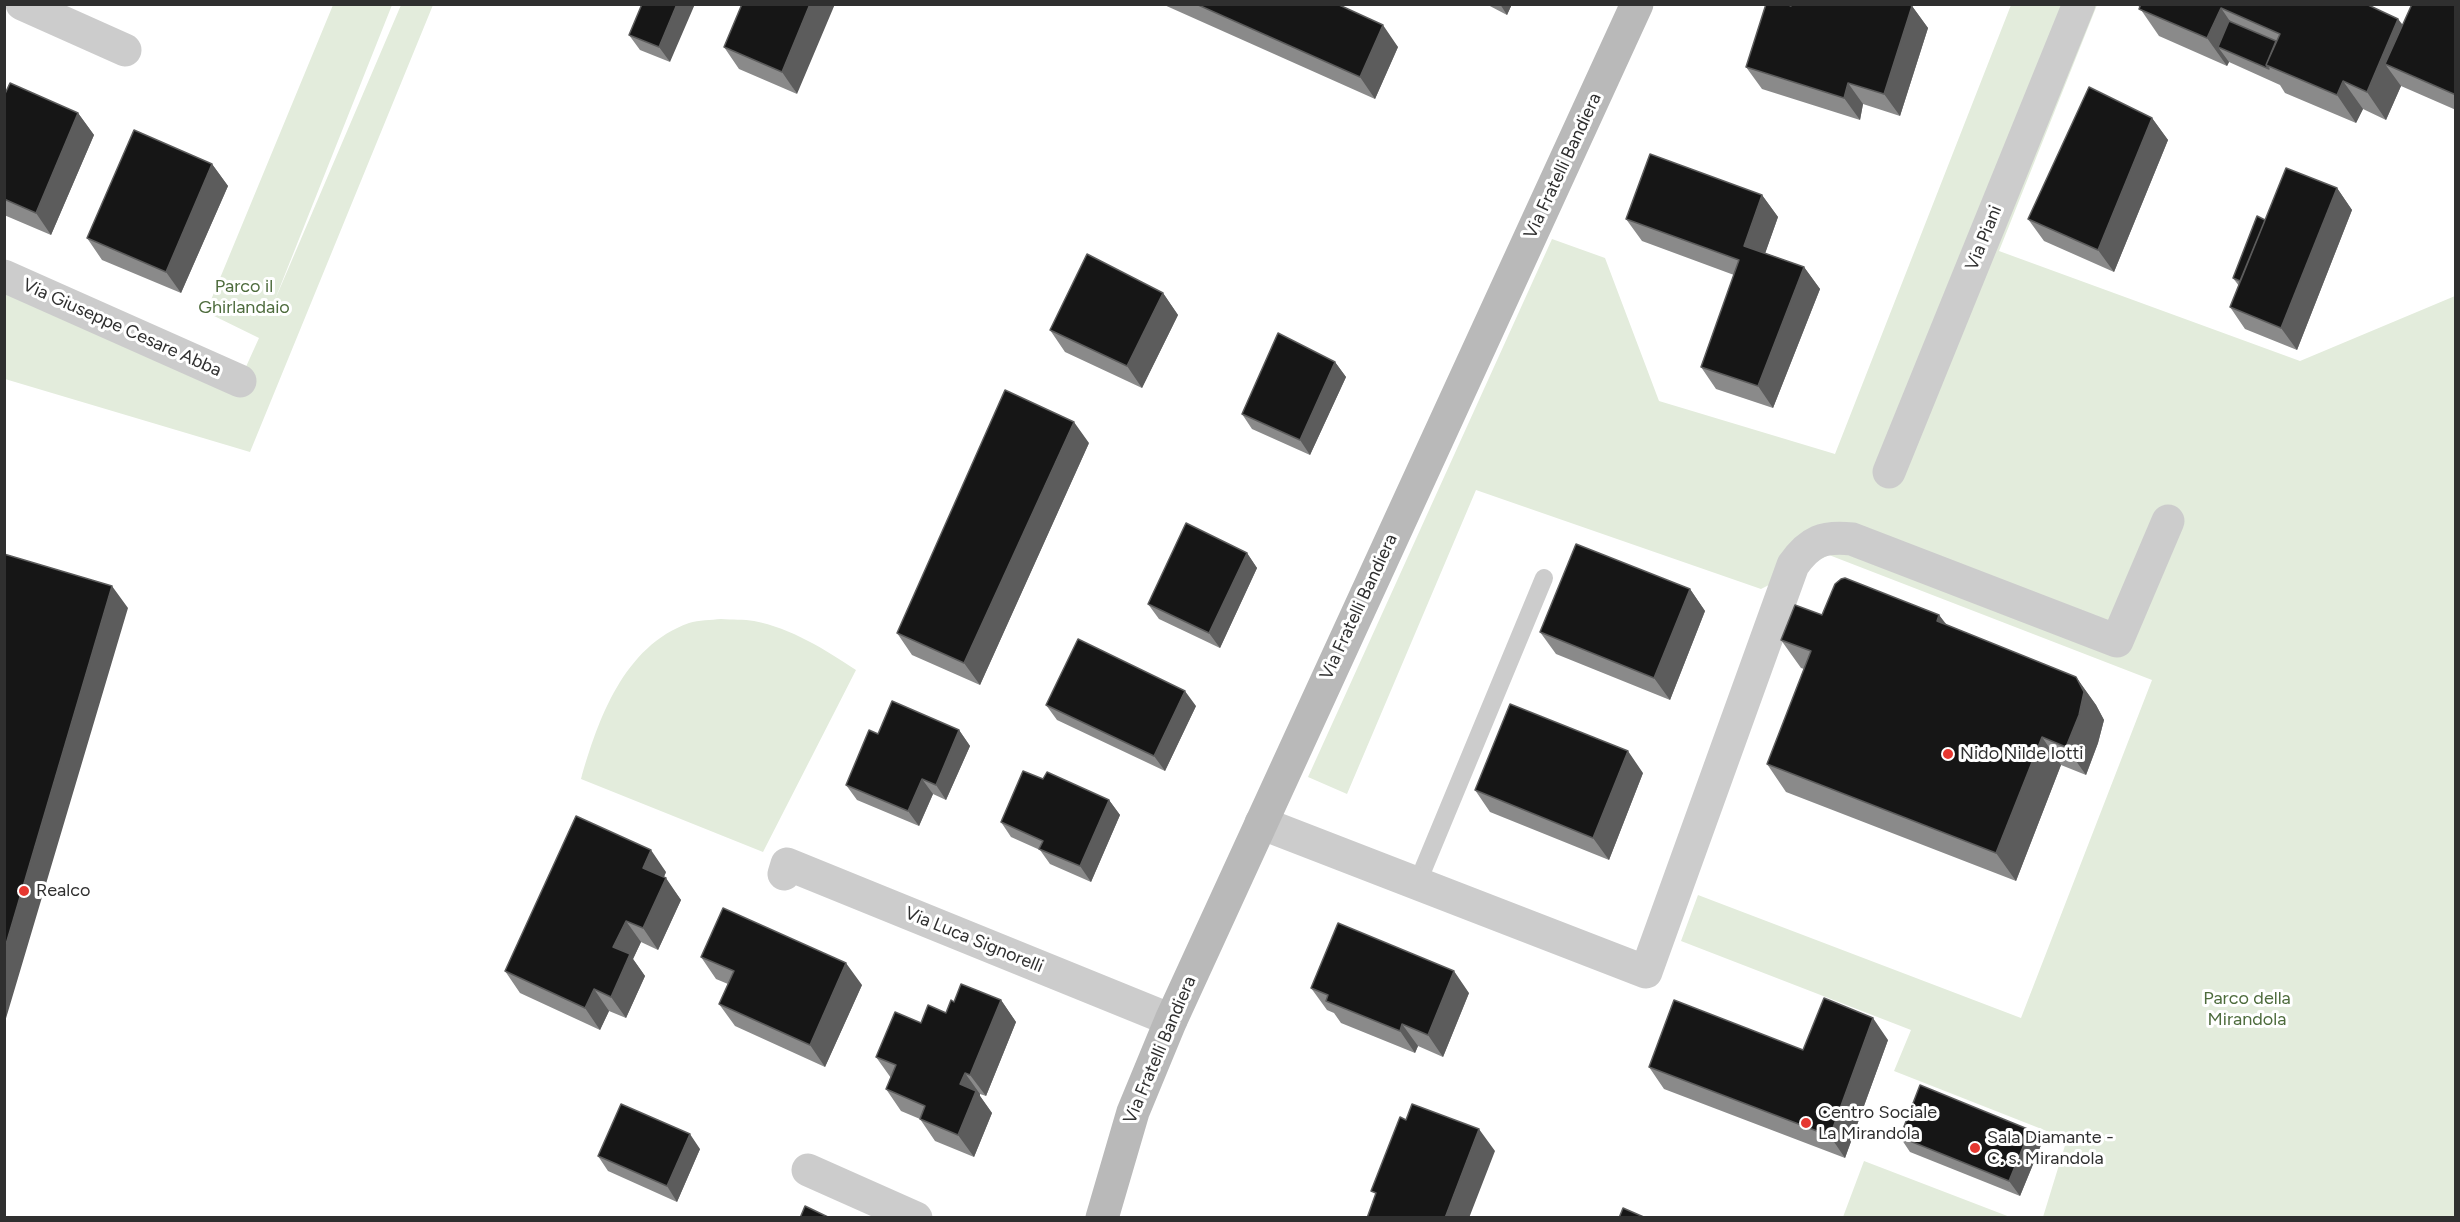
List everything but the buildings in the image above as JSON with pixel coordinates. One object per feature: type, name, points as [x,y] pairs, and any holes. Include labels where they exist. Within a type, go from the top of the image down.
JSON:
[{"type":"street","points":[[22,4],[125,50]]},
{"type":"street","name":"Via Fratelli Bandiera","points":[[1102,1218],[1133,1112],[1171,1020],[1637,4]]},
{"type":"street","name":"Via Piani","points":[[1889,472],[2079,4]]},
{"type":"street","name":"Via Giuseppe Cesare Abba","points":[[4,276],[240,381]]},
{"type":"street","points":[[1261,824],[1646,972],[1793,565],[1803,551],[1815,542],[1834,537],[1852,539],[2117,641],[2168,522]]},
{"type":"street","name":"Via Luca Signorelli","points":[[784,874],[787,864],[1171,1020]]},
{"type":"street","points":[[808,1170],[916,1218]]},
{"type":"lane","points":[[1417,884],[1544,578]]},
{"type":"green space","name":"Parco il Ghirlandaio","points":[[333,5],[392,5],[274,302],[401,5],[433,5],[250,452],[5,379],[4,276],[240,380],[259,338],[206,312]]},
{"type":"green space","name":"Parco della Mirandola","points":[[2011,5],[2097,5],[1999,251],[2300,361],[2455,296],[2455,1217],[2043,1217],[2067,1139],[1894,1071],[1911,1030],[1681,941],[1698,895],[2021,1018],[2152,680],[1829,555],[1761,589],[1476,490],[1347,794],[1308,777],[1552,239],[1605,258],[1659,401],[1835,454]]},
{"type":"green space","points":[[721,619],[754,621],[795,634],[856,670],[763,852],[581,779],[606,709],[617,687],[631,667],[647,649],[666,634],[689,623]]},
{"type":"green space","points":[[1864,1161],[2010,1217],[1843,1217]]},
{"type":"place","name":"Nido Nilde Iotti","points":[[1948,754]]},
{"type":"place","name":"Realco","points":[[24,891]]},
{"type":"place","name":"Centro Sociale La Mirandola","points":[[1806,1123]]},
{"type":"place","name":"Sala Diamante - C. s. Mirandola","points":[[1975,1148]]}]
